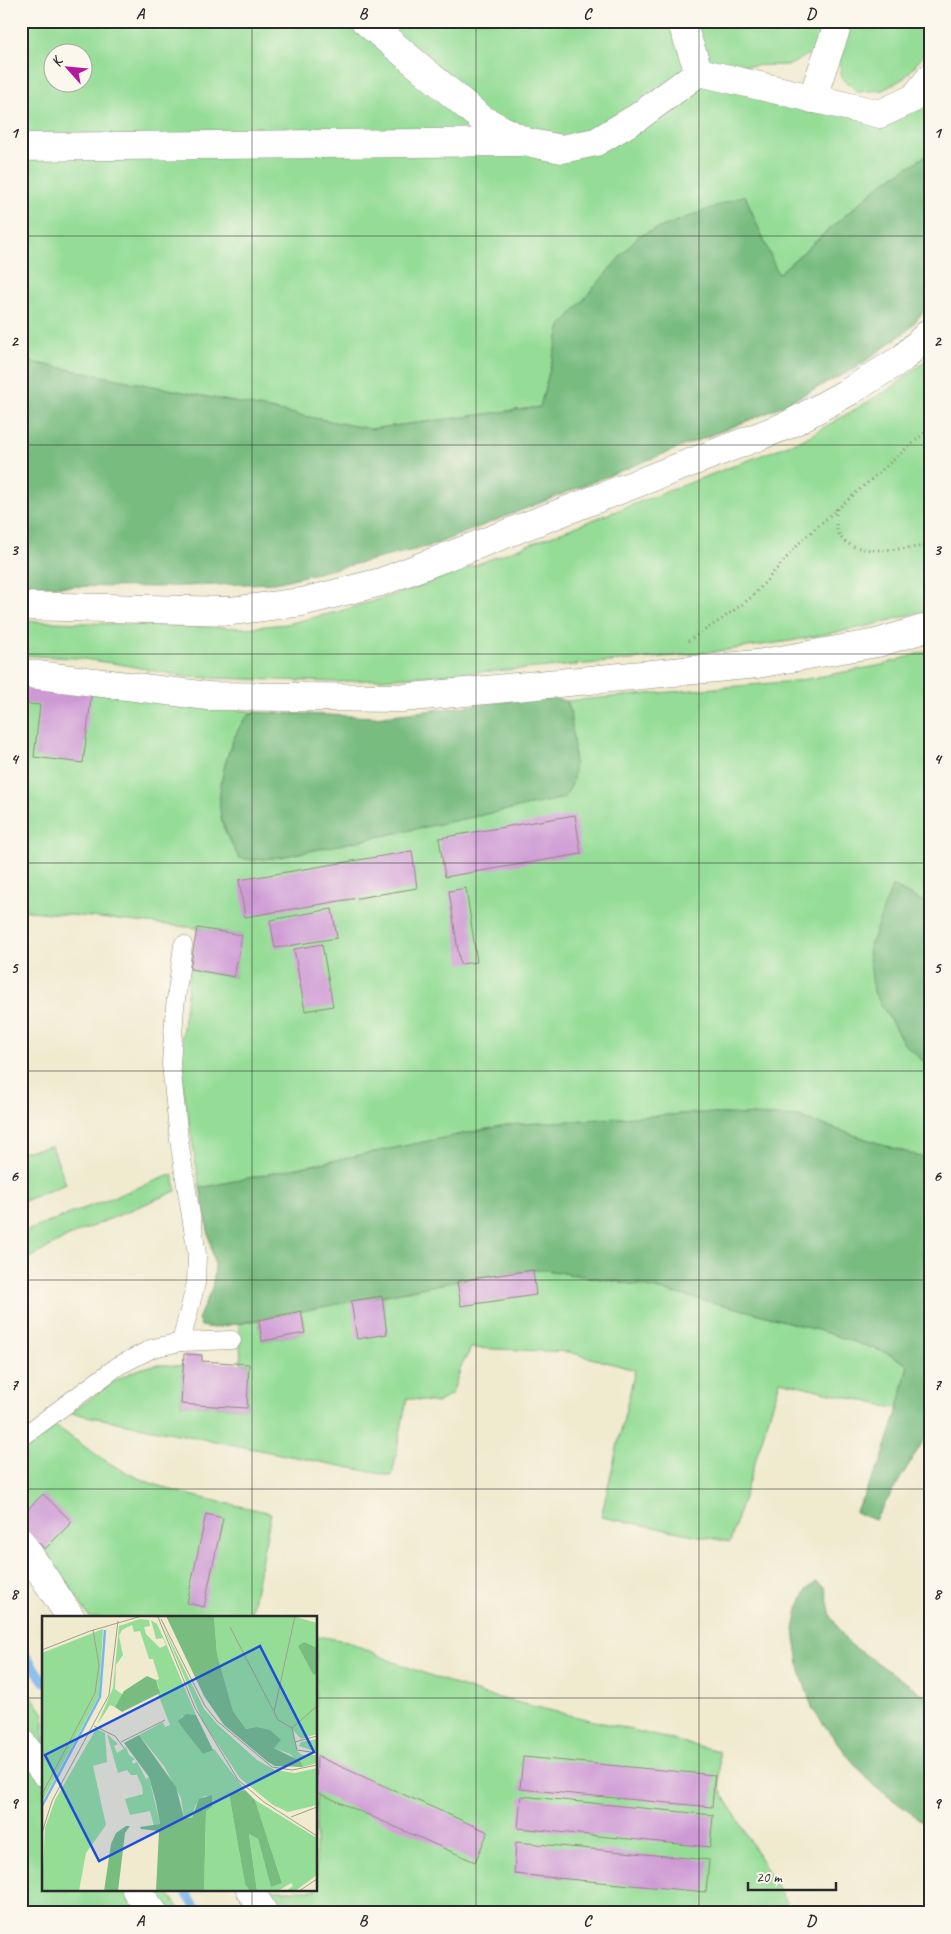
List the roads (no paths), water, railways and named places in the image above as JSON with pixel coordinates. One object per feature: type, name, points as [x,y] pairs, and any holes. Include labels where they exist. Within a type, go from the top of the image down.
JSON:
[{"type":"street","points":[[365,21],[482,119],[526,142]]},
{"type":"street","points":[[681,21],[699,72]]},
{"type":"street","points":[[812,99],[839,21]]},
{"type":"street","points":[[21,147],[526,142],[562,150],[596,142],[638,116],[699,72],[880,114],[914,98],[930,78]]},
{"type":"street","points":[[21,606],[231,611],[302,602],[381,582],[788,426],[903,358],[930,332]]},
{"type":"street","points":[[21,672],[208,696],[402,698],[758,664],[877,643],[930,627]]},
{"type":"street","points":[[21,1542],[70,1616]]},
{"type":"street","points":[[21,1742],[42,1769]]},
{"type":"street","points":[[138,1892],[154,1913]]},
{"type":"street","points":[[251,1892],[264,1913]]},
{"type":"lane","points":[[181,1342],[196,1283],[197,1254],[179,1140],[170,1064],[183,945]]},
{"type":"lane","points":[[21,1438],[118,1366],[154,1348],[181,1342],[232,1340]]},
{"type":"waterway","points":[[21,1649],[42,1679]]},
{"type":"waterway","points":[[185,1892],[199,1913]]}]
